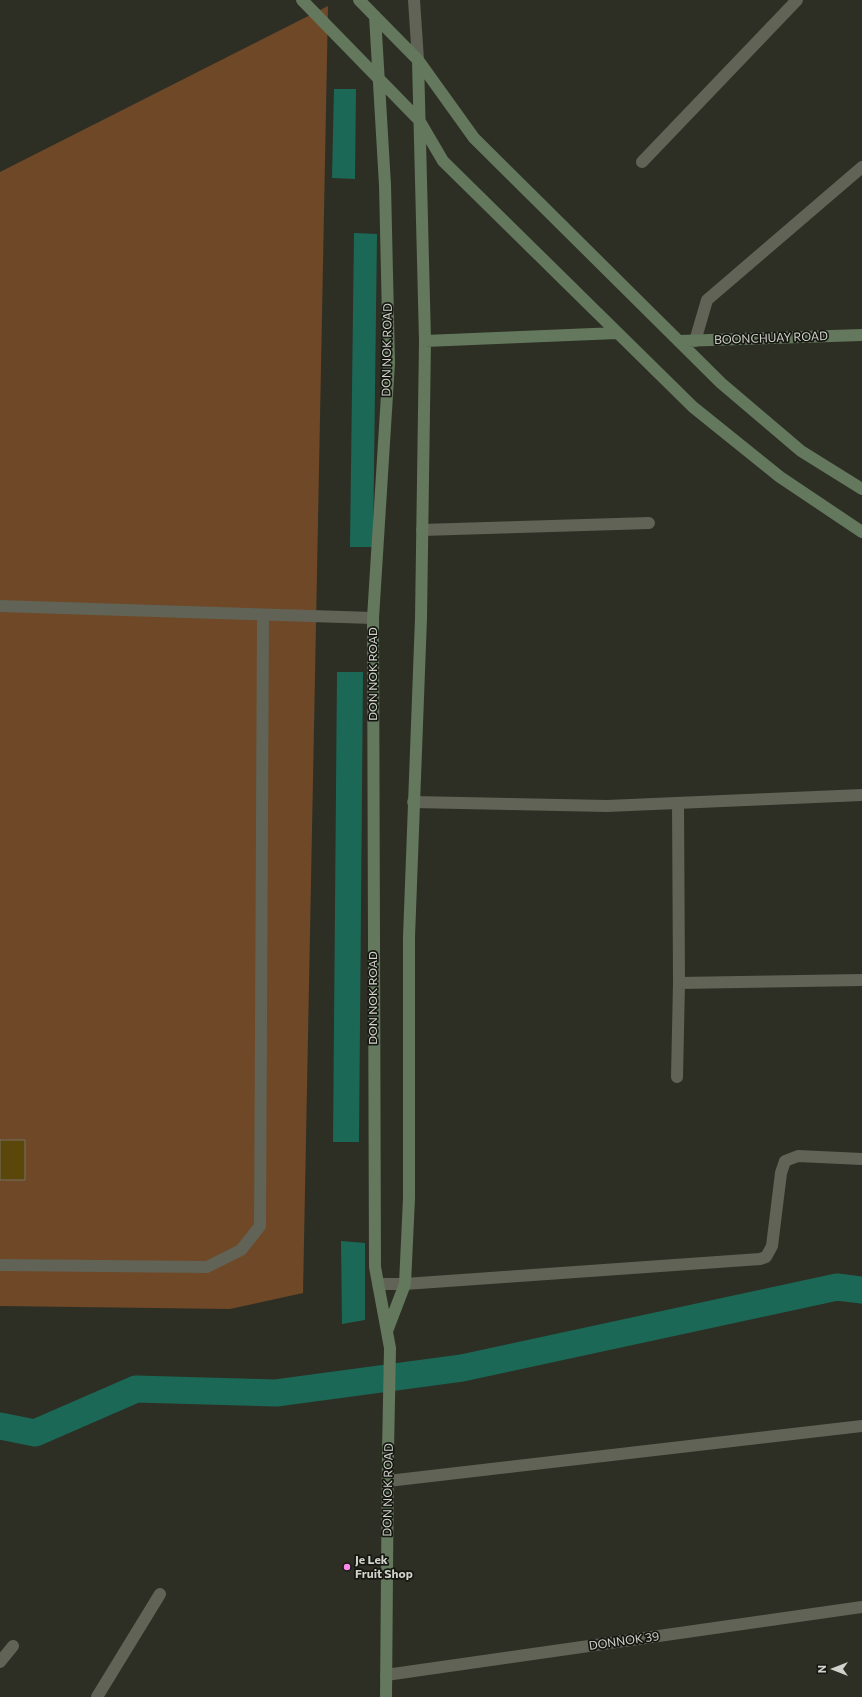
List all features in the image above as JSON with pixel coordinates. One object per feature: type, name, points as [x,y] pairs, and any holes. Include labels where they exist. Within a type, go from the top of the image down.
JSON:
[{"type":"main road","points":[[302,0],[419,120],[442,161],[693,407],[780,477],[862,532]]},
{"type":"main road","points":[[359,0],[418,60],[474,138],[721,383],[801,451],[862,489]]},
{"type":"main road","name":"DON NOK ROAD","points":[[375,16],[385,185],[389,363],[372,618],[375,1267],[390,1348],[386,1697]]},
{"type":"main road","points":[[387,1331],[405,1284],[410,1198],[409,937],[413,802],[422,618],[425,341],[418,60]]},
{"type":"main road","points":[[425,341],[617,333]]},
{"type":"main road","name":"BOONCHUAY ROAD","points":[[680,341],[862,335]]},
{"type":"street","points":[[414,0],[418,60]]},
{"type":"street","points":[[642,162],[797,0]]},
{"type":"street","points":[[695,341],[707,300],[862,167]]},
{"type":"street","points":[[422,530],[649,523]]},
{"type":"street","points":[[0,606],[372,618]]},
{"type":"street","points":[[0,1265],[207,1267],[242,1250],[260,1226],[263,614]]},
{"type":"street","points":[[413,802],[607,806],[862,795]]},
{"type":"street","points":[[677,1077],[679,983],[678,803]]},
{"type":"street","points":[[679,983],[862,980]]},
{"type":"street","points":[[378,1284],[405,1284],[760,1259],[766,1257],[772,1246],[781,1173],[785,1161],[798,1156],[862,1159]]},
{"type":"street","points":[[388,1481],[862,1426]]},
{"type":"street","points":[[96,1697],[160,1594]]},
{"type":"street","name":"DONNOK 39","points":[[386,1675],[862,1608]]},
{"type":"street","points":[[0,1662],[13,1646]]},
{"type":"shaded area","points":[[328,6],[303,1293],[230,1309],[0,1306],[0,172]]},
{"type":"water","points":[[334,89],[356,89],[355,179],[332,178]]},
{"type":"water","points":[[354,233],[377,234],[373,547],[350,547]]},
{"type":"water","points":[[337,672],[363,672],[359,1142],[333,1142]]},
{"type":"water","points":[[341,1241],[365,1243],[365,1320],[342,1324]]},
{"type":"building","points":[[0,1140],[25,1140],[25,1180],[0,1180]]},
{"type":"waterway","points":[[0,1426],[35,1433],[136,1389],[276,1393],[462,1368],[837,1287],[862,1290]]},
{"type":"place","name":"Je Lek Fruit Shop","points":[[347,1567]]}]
